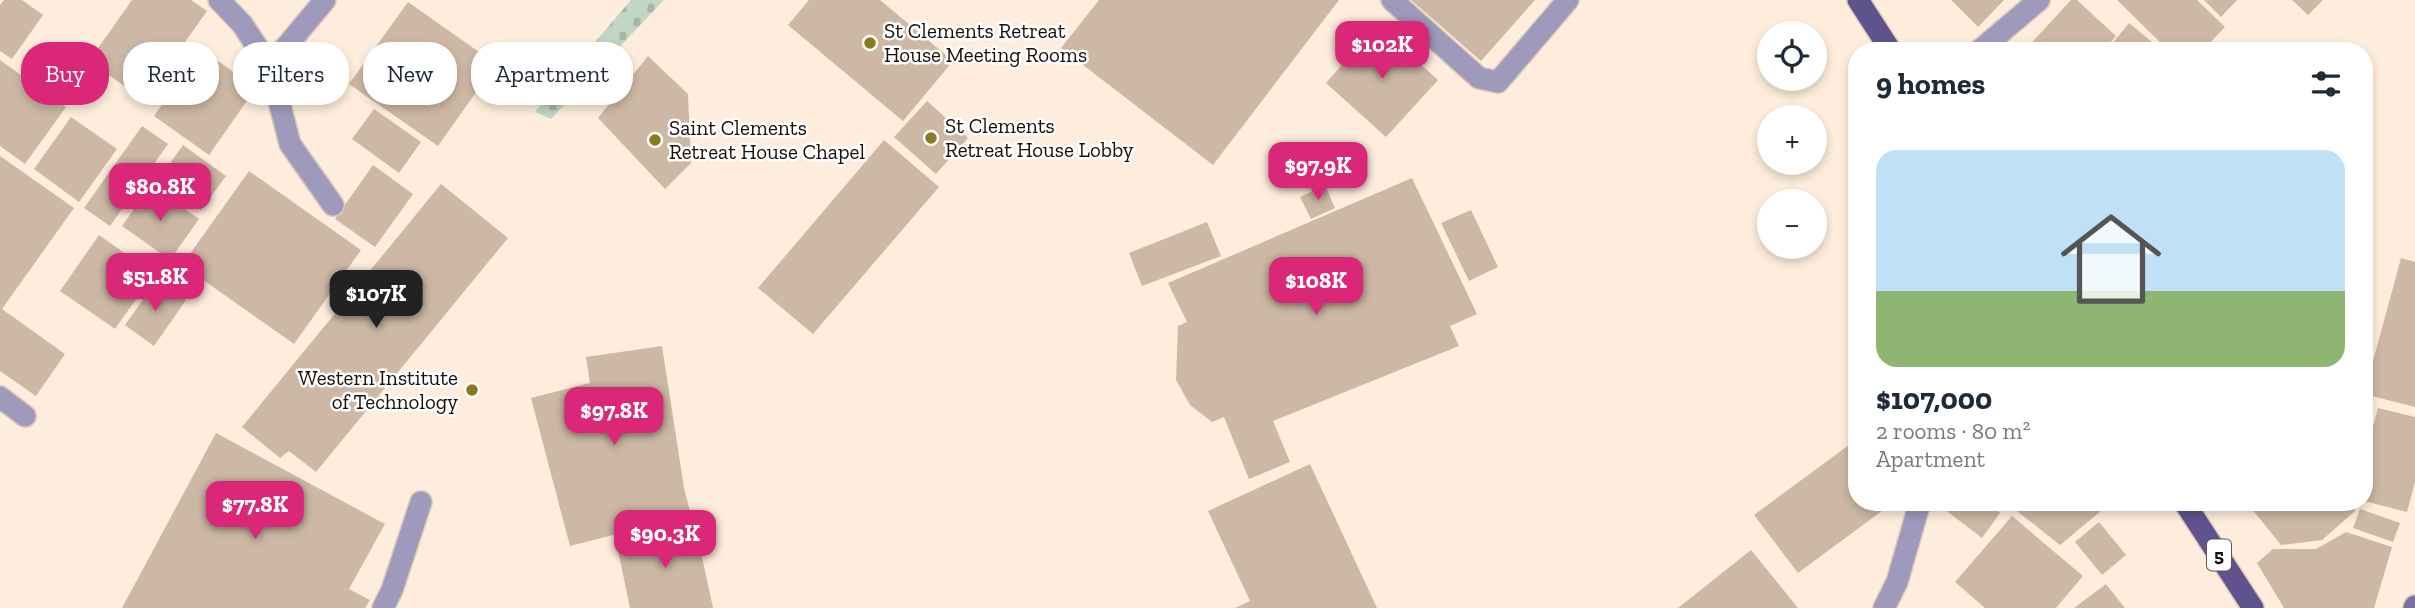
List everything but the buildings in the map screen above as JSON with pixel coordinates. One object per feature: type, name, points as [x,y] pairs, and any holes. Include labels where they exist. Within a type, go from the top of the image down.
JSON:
[{"type":"main road","points":[[1858,0],[1885,42]]},
{"type":"main road","name":"5","points":[[2190,511],[2253,608]]},
{"type":"street","points":[[219,0],[242,24],[254,42]]},
{"type":"street","points":[[290,42],[325,0]]},
{"type":"street","points":[[1392,0],[1479,78],[1498,82],[1568,0]]},
{"type":"street","points":[[1990,42],[2039,0]]},
{"type":"street","points":[[280,105],[290,144],[334,205]]},
{"type":"street","points":[[0,397],[26,416]]},
{"type":"street","points":[[383,608],[392,590],[421,502]]},
{"type":"street","points":[[1884,608],[1897,582],[1917,511]]},
{"type":"green space","points":[[631,0],[664,0],[624,42],[595,42]]},
{"type":"green space","points":[[541,105],[564,105],[551,119],[535,112]]},
{"type":"place","name":"St Clements Retreat House Meeting Rooms","points":[[870,43]]},
{"type":"place","name":"St Clements Retreat House Lobby","points":[[931,138]]},
{"type":"place","name":"Saint Clements Retreat House Chapel","points":[[655,140]]},
{"type":"place","name":"Western Institute of Technology","points":[[472,390]]}]
